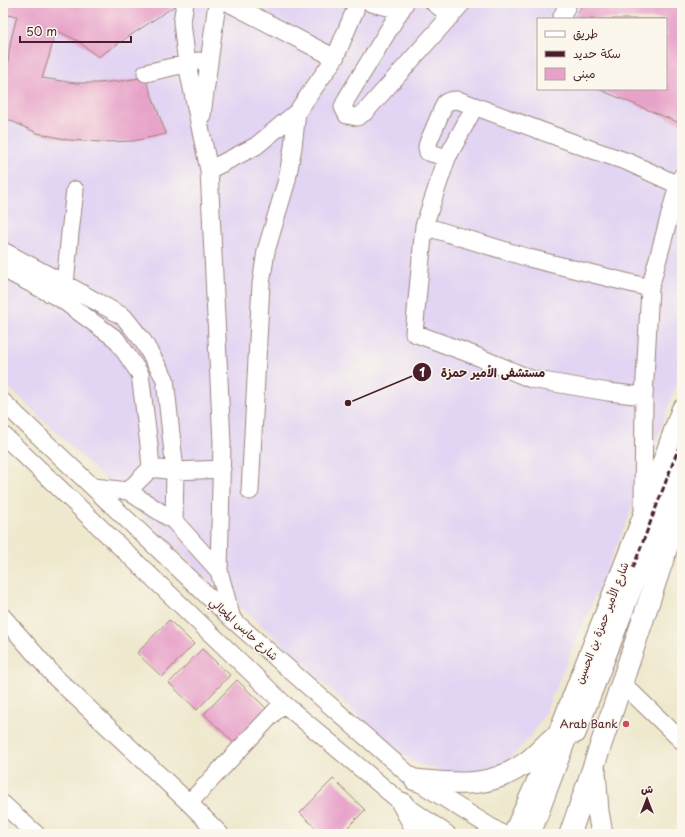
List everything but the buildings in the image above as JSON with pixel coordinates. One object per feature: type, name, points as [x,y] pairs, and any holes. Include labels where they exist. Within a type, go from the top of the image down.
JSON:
[{"type":"main road","name":"شارع الأمير حمزة بن الحسين","points":[[515,834],[559,733],[643,518],[682,410]]},
{"type":"main road","points":[[570,834],[595,764],[682,502]]},
{"type":"main road","points":[[415,780],[462,784],[489,781],[516,770],[529,761],[559,733]]},
{"type":"main road","points":[[595,764],[598,811],[602,834]]},
{"type":"main road","points":[[402,803],[419,834]]},
{"type":"street","points":[[185,3],[182,22],[187,64],[209,170],[222,428],[219,571],[233,620]]},
{"type":"street","points":[[201,129],[217,3]]},
{"type":"street","points":[[229,3],[335,58]]},
{"type":"street","points":[[209,170],[256,146],[297,112],[335,58],[355,10],[356,3]]},
{"type":"street","points":[[371,3],[403,6],[343,107],[347,115],[357,117],[364,112],[462,3]]},
{"type":"street","points":[[434,3],[451,16]]},
{"type":"street","points":[[561,18],[568,3]]},
{"type":"street","points":[[146,73],[187,64],[210,57]]},
{"type":"street","points":[[447,158],[428,152],[427,147],[445,103],[448,100],[458,100],[590,149],[680,180],[650,288],[644,396],[643,518]]},
{"type":"street","points":[[475,106],[447,158],[424,226],[414,333],[476,356],[531,379],[608,392],[644,396]]},
{"type":"street","points":[[250,491],[261,284],[266,250],[287,180],[293,148],[297,112]]},
{"type":"street","points":[[65,284],[75,190]]},
{"type":"street","points":[[424,226],[529,258],[650,288]]},
{"type":"street","points":[[3,251],[124,317],[143,341],[165,379],[176,471],[174,521]]},
{"type":"street","points":[[3,269],[61,299],[116,339],[140,374],[151,468],[128,492]]},
{"type":"street","name":"شارع حابس المجالي","points":[[3,402],[233,620],[415,780],[502,834]]},
{"type":"street","points":[[3,435],[283,703],[402,803],[448,834]]},
{"type":"street","points":[[532,834],[590,677],[655,512],[682,436]]},
{"type":"street","points":[[540,834],[682,459]]},
{"type":"street","points":[[151,468],[176,471],[222,469]]},
{"type":"street","points":[[94,487],[128,492],[174,521],[219,571]]},
{"type":"street","points":[[3,616],[56,678],[220,834]]},
{"type":"street","points":[[622,683],[682,741]]},
{"type":"street","points":[[189,803],[283,703]]},
{"type":"street","points":[[3,804],[36,834]]},
{"type":"shaded area","points":[[3,3],[682,3],[682,369],[628,519],[545,713],[533,733],[504,763],[483,771],[464,773],[442,771],[415,763],[390,746],[273,635],[207,579],[128,501],[3,382]]},
{"type":"railway","points":[[633,568],[682,439]]},
{"type":"place","name":"مستشفى الأمير حمزة","points":[[348,403]]},
{"type":"place","name":"Arab Bank","points":[[626,724]]}]
